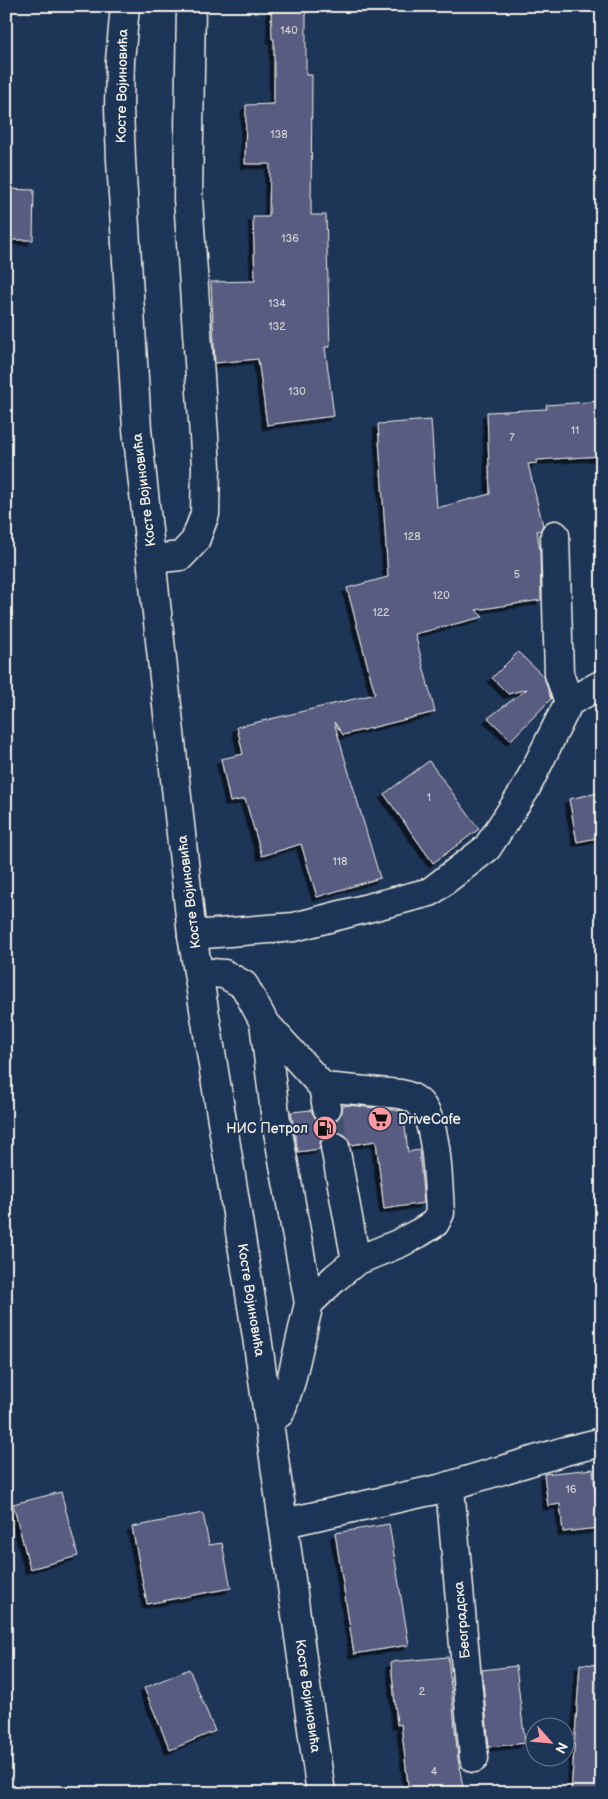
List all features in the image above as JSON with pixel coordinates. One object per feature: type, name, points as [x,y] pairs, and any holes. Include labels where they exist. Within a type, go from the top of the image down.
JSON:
[{"type":"street","name":"Косте Војиновића","points":[[125,6],[120,61],[121,160],[137,430],[192,935],[269,1420],[321,1793]]},
{"type":"street","points":[[152,559],[181,556],[195,541],[205,514],[206,466],[188,198],[191,6]]},
{"type":"street","points":[[555,535],[559,674],[569,702]]},
{"type":"street","points":[[192,935],[294,927],[430,892],[486,848],[525,790],[569,702],[602,684]]},
{"type":"street","points":[[199,972],[224,974],[244,985],[264,1022],[325,1098],[400,1094],[412,1097],[420,1104],[426,1114],[434,1143],[440,1213],[435,1223],[400,1243],[356,1261],[309,1303]]},
{"type":"street","points":[[264,1022],[276,1121],[309,1303],[285,1399],[280,1413],[269,1420]]},
{"type":"street","points":[[335,1147],[356,1261]]},
{"type":"street","points":[[284,1523],[439,1490],[565,1450],[602,1442]]},
{"type":"street","name":"Београдска","points":[[439,1490],[447,1492],[451,1499],[474,1758]]},
{"type":"building","points":[[271,6],[306,6],[306,75],[312,75],[311,215],[326,215],[330,347],[325,347],[334,416],[267,425],[258,359],[215,363],[211,282],[255,281],[253,217],[269,217],[270,164],[245,164],[246,105],[274,104],[274,39],[272,39]]},
{"type":"building","points":[[6,189],[34,190],[33,240],[6,240]]},
{"type":"building","points":[[602,401],[602,456],[537,460],[537,463],[528,464],[543,526],[541,530],[537,531],[540,552],[541,600],[476,610],[483,617],[415,634],[435,712],[343,735],[334,722],[380,878],[317,897],[301,844],[262,856],[245,799],[230,802],[221,759],[243,754],[237,727],[375,694],[347,588],[388,577],[378,424],[431,420],[437,508],[490,494],[487,412],[547,409],[546,405]]},
{"type":"building","points":[[518,652],[544,677],[551,699],[511,740],[488,718],[527,689],[508,694],[492,678]]},
{"type":"building","points":[[429,761],[479,829],[433,863],[384,794]]},
{"type":"building","points":[[602,792],[602,837],[577,842],[569,799]]},
{"type":"building","points":[[349,1105],[403,1111],[408,1152],[419,1150],[424,1203],[384,1209],[376,1141],[351,1145],[347,1137],[340,1132],[333,1132],[325,1135],[320,1142],[320,1149],[298,1152],[291,1112],[311,1110],[316,1119],[321,1123],[329,1123],[338,1119],[342,1114],[342,1106]]},
{"type":"building","points":[[593,1469],[599,1528],[563,1532],[560,1504],[548,1506],[544,1474]]},
{"type":"building","points":[[61,1492],[78,1556],[30,1569],[13,1504]]},
{"type":"building","points":[[203,1513],[209,1545],[222,1543],[231,1588],[147,1604],[132,1527]]},
{"type":"building","points":[[389,1524],[409,1645],[354,1654],[335,1533]]},
{"type":"building","points":[[448,1657],[458,1759],[464,1793],[409,1793],[401,1724],[397,1725],[391,1662]]},
{"type":"building","points":[[580,1664],[602,1665],[602,1793],[571,1793],[573,1766],[576,1766],[576,1721]]},
{"type":"building","points":[[516,1666],[525,1743],[489,1747],[482,1670]]},
{"type":"building","points":[[189,1669],[215,1731],[170,1750],[144,1688]]},
{"type":"tunnel","points":[[327,1108],[335,1147]]},
{"type":"place","name":"DriveCafe","points":[[380,1119]]},
{"type":"place","name":"НИС Петрол","points":[[325,1128]]}]
